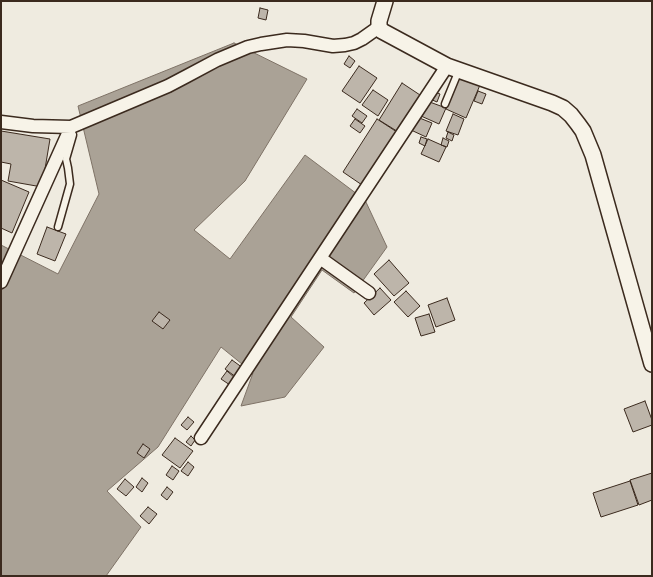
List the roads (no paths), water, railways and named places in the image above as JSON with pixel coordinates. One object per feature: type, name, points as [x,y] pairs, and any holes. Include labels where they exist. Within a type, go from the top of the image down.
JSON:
[{"type":"street","points":[[1,122],[33,126],[74,126],[168,86],[217,60],[248,47],[287,40],[304,41],[333,46],[354,43],[378,27],[385,1]]},
{"type":"street","points":[[378,27],[382,31],[453,68],[552,103],[563,108],[571,115],[583,131],[593,155],[652,364]]},
{"type":"street","points":[[201,438],[320,258],[453,68]]},
{"type":"street","points":[[1,282],[74,126]]},
{"type":"street","points":[[320,258],[369,293]]},
{"type":"lane","points":[[445,104],[453,68]]},
{"type":"lane","points":[[58,227],[70,184],[66,159],[74,126]]}]
